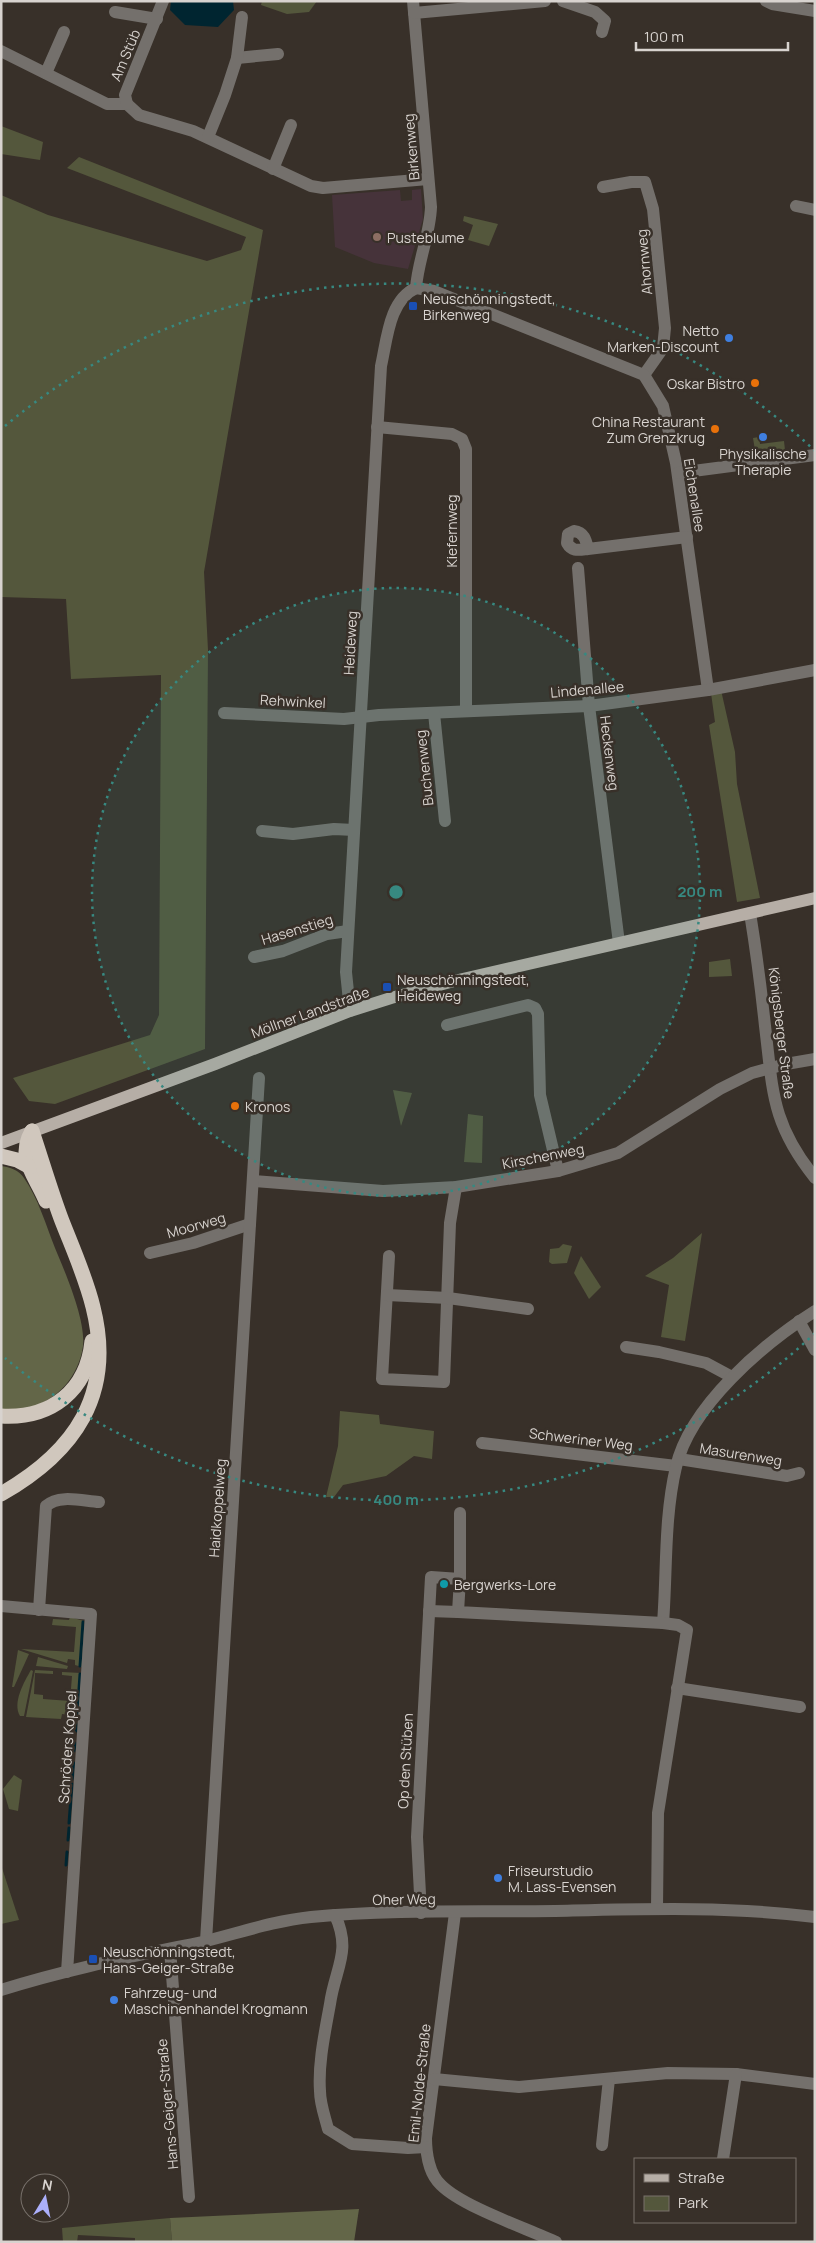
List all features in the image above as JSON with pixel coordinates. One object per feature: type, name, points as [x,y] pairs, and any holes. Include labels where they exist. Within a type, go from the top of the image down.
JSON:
[{"type":"highway","points":[[1,1416],[13,1417],[39,1413],[61,1400],[72,1391],[86,1368],[92,1343],[90,1319],[82,1291],[47,1203],[24,1153],[27,1139],[32,1131]]},
{"type":"highway","points":[[1,1494],[24,1481],[62,1449],[88,1407],[95,1386],[99,1360],[98,1333],[93,1304],[58,1212],[32,1131]]},
{"type":"highway","points":[[1,1156],[17,1160],[30,1167]]},
{"type":"main road","name":"Möllner Landstraße","points":[[1,1143],[215,1064],[350,1011],[454,981],[815,898]]},
{"type":"street","name":"Am Stüb","points":[[127,104],[125,95],[163,1]]},
{"type":"street","points":[[414,7],[545,1]]},
{"type":"street","points":[[563,1],[595,12],[605,21],[602,32]]},
{"type":"street","points":[[766,1],[772,4],[815,11]]},
{"type":"street","name":"Birkenweg","points":[[414,7],[431,226],[417,269],[416,288]]},
{"type":"street","name":"Am Stüb","points":[[116,12],[157,19]]},
{"type":"street","points":[[208,137],[237,58],[242,17]]},
{"type":"street","points":[[46,73],[64,32]]},
{"type":"street","points":[[1,51],[107,104],[127,104],[139,115],[208,137],[311,186],[323,188],[428,179]]},
{"type":"street","points":[[237,58],[278,54]]},
{"type":"street","points":[[273,169],[291,125]]},
{"type":"street","name":"Ahornweg","points":[[603,187],[630,182],[645,182],[653,209],[665,328],[663,348],[644,376]]},
{"type":"street","points":[[796,206],[815,210]]},
{"type":"street","points":[[416,288],[434,291],[644,376]]},
{"type":"street","name":"Heideweg","points":[[350,1011],[346,972],[381,366],[394,310],[401,297],[416,288]]},
{"type":"street","name":"Eichenallee","points":[[644,376],[663,406],[678,473],[708,690]]},
{"type":"street","name":"Kiefernweg","points":[[377,427],[452,434],[462,439],[466,449],[466,711]]},
{"type":"street","points":[[678,473],[815,455]]},
{"type":"street","points":[[588,549],[687,537]]},
{"type":"street","name":"Heckenweg","points":[[578,568],[589,706],[619,943]]},
{"type":"street","name":"Lindenallee","points":[[360,718],[589,706],[708,690],[815,670]]},
{"type":"street","name":"Rehwinkel","points":[[224,713],[344,719],[360,718]]},
{"type":"street","name":"Buchenweg","points":[[434,713],[445,821]]},
{"type":"street","points":[[262,831],[293,834],[334,829],[354,830]]},
{"type":"street","name":"Königsberger Straße","points":[[750,913],[766,1027],[768,1068],[772,1093],[787,1138],[815,1178]]},
{"type":"street","name":"Hasenstieg","points":[[254,957],[283,951],[328,934],[348,931]]},
{"type":"street","points":[[448,1025],[528,1004],[536,1008],[538,1014],[540,1095],[558,1171]]},
{"type":"street","name":"Kirschenweg","points":[[253,1181],[383,1191],[456,1187],[558,1171],[618,1153],[720,1089],[752,1073],[815,1059]]},
{"type":"street","name":"Haidkoppelweg","points":[[206,1941],[259,1078]]},
{"type":"street","points":[[389,1256],[382,1379],[444,1382],[450,1223],[456,1187]]},
{"type":"street","name":"Moorweg","points":[[150,1253],[193,1243],[250,1224]]},
{"type":"street","points":[[387,1295],[448,1298],[528,1309]]},
{"type":"street","points":[[663,1623],[669,1513],[678,1463],[690,1430],[732,1377],[761,1350],[815,1311]]},
{"type":"street","points":[[799,1321],[815,1350]]},
{"type":"street","points":[[626,1347],[659,1352],[706,1363],[732,1377]]},
{"type":"street","name":"Schweriner Weg","points":[[482,1443],[678,1463]]},
{"type":"street","name":"Masurenweg","points":[[678,1463],[787,1476],[799,1474]]},
{"type":"street","points":[[39,1610],[46,1506],[51,1502],[60,1500],[99,1502]]},
{"type":"street","points":[[458,1612],[460,1512]]},
{"type":"street","name":"Op den Stüben","points":[[421,1913],[417,1836],[431,1577],[460,1579]]},
{"type":"street","name":"Schröders Koppel","points":[[1,1606],[92,1614],[67,1972]]},
{"type":"street","points":[[429,1611],[663,1623],[678,1625],[686,1630],[658,1813],[657,1908]]},
{"type":"street","points":[[677,1688],[800,1707]]},
{"type":"street","name":"Oher Weg","points":[[1,1990],[67,1972],[206,1941],[267,1924],[303,1918],[455,1913],[477,1910],[657,1908],[729,1910],[815,1917]]},
{"type":"street","name":"Emil-Nolde-Straße","points":[[455,1913],[426,2146],[431,2171],[440,2184],[464,2201],[556,2242]]},
{"type":"street","points":[[335,1916],[342,1931],[344,1945],[330,2001],[323,2051],[320,2092],[328,2129],[352,2144],[408,2148],[426,2146]]},
{"type":"street","name":"Hans-Geiger-Straße","points":[[170,1949],[189,2197]]},
{"type":"street","points":[[434,2079],[519,2087],[668,2072],[736,2074],[815,2084]]},
{"type":"street","points":[[722,2158],[736,2074]]},
{"type":"street","points":[[602,2145],[608,2079]]},
{"type":"shaded area","name":"Pusteblume","points":[[421,189],[423,219],[408,269],[374,263],[335,247],[332,195],[400,190],[401,201],[412,200],[412,190]]},
{"type":"green space","points":[[262,1],[317,1],[309,12],[287,14],[261,5]]},
{"type":"green space","points":[[1,126],[43,142],[40,160],[1,154]]},
{"type":"green space","points":[[79,157],[263,230],[204,572],[208,650],[205,1049],[55,1104],[29,1101],[13,1078],[150,1035],[159,1015],[161,675],[71,679],[66,599],[1,597],[1,195],[48,215],[207,261],[241,250],[246,237],[67,168]]},
{"type":"green space","points":[[464,216],[498,224],[489,246],[468,240],[473,225],[463,221]]},
{"type":"green space","points":[[759,437],[760,444],[784,441],[785,450],[760,453],[755,450],[753,438]]},
{"type":"green space","points":[[721,690],[735,752],[737,784],[760,898],[737,902],[709,725],[715,722],[711,693]]},
{"type":"green space","points":[[730,959],[732,976],[709,977],[709,962]]},
{"type":"green space","points":[[393,1090],[412,1093],[401,1126]]},
{"type":"green space","points":[[468,1114],[483,1116],[482,1163],[464,1162]]},
{"type":"green space","points":[[1,1166],[11,1168],[20,1173],[33,1194],[74,1296],[83,1335],[81,1357],[65,1386],[39,1405],[22,1409],[1,1409]]},
{"type":"green space","points":[[702,1233],[685,1341],[661,1337],[669,1285],[645,1276],[673,1258]]},
{"type":"green space","points":[[563,1244],[572,1246],[567,1263],[552,1264],[549,1262],[550,1249],[559,1248]]},
{"type":"green space","points":[[581,1256],[601,1287],[589,1299],[574,1273]]},
{"type":"green space","points":[[340,1411],[379,1415],[380,1424],[434,1431],[432,1459],[414,1456],[386,1476],[343,1485],[334,1497],[326,1497],[338,1446]]},
{"type":"green space","points":[[70,1617],[84,1621],[82,1667],[75,1665],[75,1660],[68,1659],[67,1663],[21,1649],[74,1652],[76,1627],[52,1625],[53,1619],[69,1620]]},
{"type":"green space","points":[[18,1650],[29,1654],[14,1687],[12,1687]]},
{"type":"green space","points":[[38,1657],[68,1666],[67,1669],[36,1666]]},
{"type":"green space","points":[[31,1670],[33,1671],[24,1716],[20,1716],[17,1705],[18,1699],[22,1686]]},
{"type":"green space","points":[[35,1670],[53,1671],[53,1674],[35,1673],[34,1694],[43,1695],[43,1699],[70,1701],[72,1676],[62,1675],[62,1672],[81,1673],[78,1720],[75,1720],[76,1696],[74,1720],[69,1719],[69,1715],[62,1714],[61,1719],[26,1717]]},
{"type":"green space","points":[[14,1775],[22,1780],[18,1811],[9,1809],[3,1789]]},
{"type":"green space","points":[[1,1865],[19,1920],[1,1924]]},
{"type":"green space","points":[[359,2209],[354,2242],[172,2242],[170,2218]]},
{"type":"green space","points":[[170,2218],[172,2242],[135,2242],[135,2238],[78,2235],[77,2242],[63,2242],[62,2228]]},
{"type":"water","points":[[171,1],[233,1],[234,10],[218,27],[185,25],[170,10]]},
{"type":"waterway","points":[[80,1666],[83,1622]]},
{"type":"waterway","points":[[77,1719],[80,1674]]},
{"type":"waterway","points":[[76,1724],[76,1731]]},
{"type":"waterway","points":[[74,1751],[75,1743]]},
{"type":"waterway","points":[[72,1779],[74,1763]]},
{"type":"waterway","points":[[69,1823],[72,1784]]},
{"type":"waterway","points":[[68,1840],[69,1828]]},
{"type":"waterway","points":[[66,1865],[67,1852]]},
{"type":"place","name":"Pusteblume","points":[[377,237]]},
{"type":"place","name":"Neuschönningstedt, Birkenweg","points":[[413,306]]},
{"type":"place","name":"Netto Marken-Discount","points":[[729,338]]},
{"type":"place","name":"Oskar Bistro","points":[[755,383]]},
{"type":"place","name":"China Restaurant Zum Grenzkrug","points":[[715,429]]},
{"type":"place","name":"Physikalische Therapie","points":[[763,437]]},
{"type":"place","name":"Neuschönningstedt, Heideweg","points":[[387,987]]},
{"type":"place","name":"Kronos","points":[[235,1106]]},
{"type":"place","name":"Bergwerks-Lore","points":[[444,1584]]},
{"type":"place","name":"Friseurstudio M. Lass-Evensen","points":[[498,1878]]},
{"type":"place","name":"Neuschönningstedt, Hans-Geiger-Straße","points":[[93,1959]]},
{"type":"place","name":"Fahrzeug- und Maschinenhandel Krogmann","points":[[114,2000]]}]
